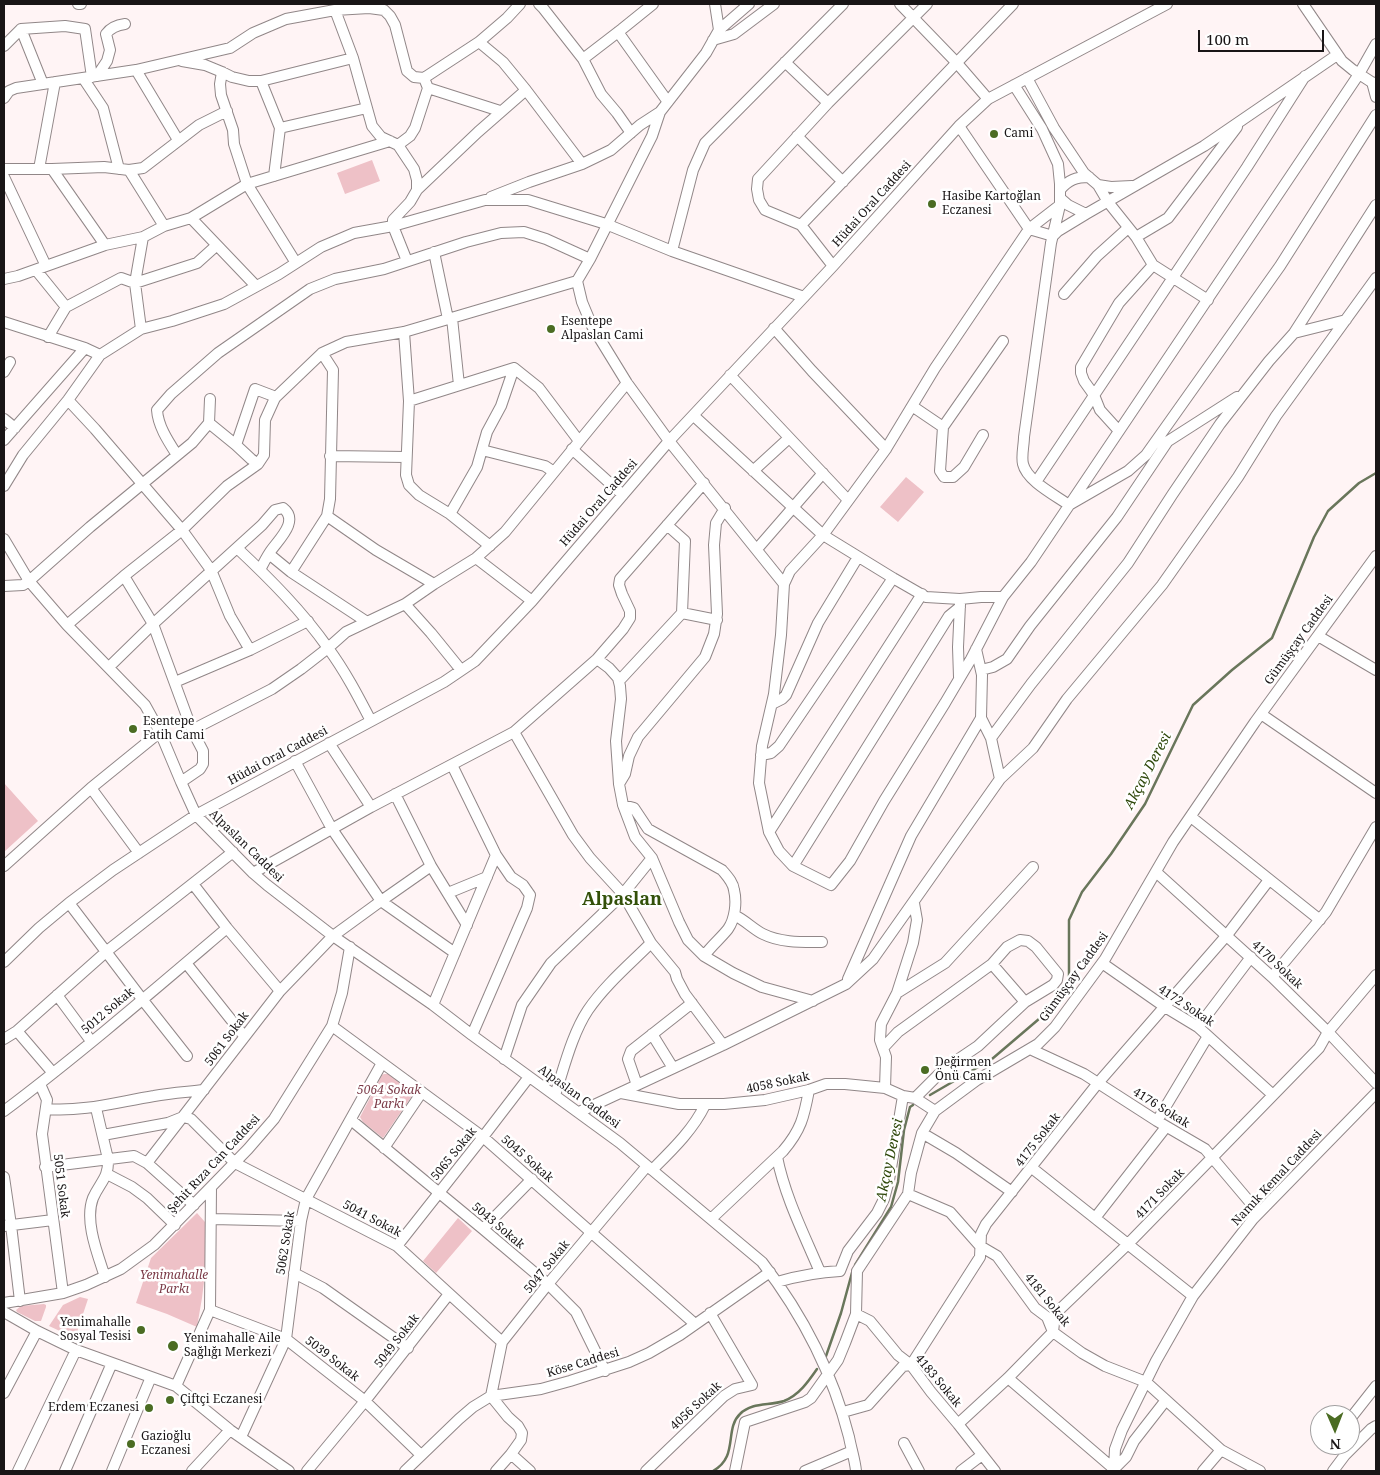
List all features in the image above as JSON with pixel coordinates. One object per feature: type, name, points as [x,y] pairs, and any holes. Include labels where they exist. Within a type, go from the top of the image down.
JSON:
[{"type":"street","points":[[4,279],[18,276],[105,245],[143,237],[164,226],[190,218],[247,184],[394,143],[410,136],[415,128],[426,83],[479,42],[520,4]]},
{"type":"street","points":[[539,4],[582,58],[601,94],[617,113],[630,133]]},
{"type":"street","points":[[582,58],[653,4]]},
{"type":"street","points":[[715,4],[719,30]]},
{"type":"street","points":[[4,486],[23,455],[68,400],[100,355],[141,329],[172,322],[224,304],[321,247],[354,233],[393,226],[485,200],[529,182],[582,164],[611,150],[630,133],[660,112],[706,53],[719,30],[749,4]]},
{"type":"street","points":[[713,40],[734,34],[774,4]]},
{"type":"street","points":[[672,251],[692,170],[705,143],[843,4]]},
{"type":"street","points":[[900,4],[956,62],[988,100]]},
{"type":"street","points":[[834,266],[802,225],[765,210],[759,200],[758,178],[828,103],[927,4]]},
{"type":"street","points":[[802,225],[1013,4]]},
{"type":"street","name":"Hüdai Oral Caddesi","points":[[5,958],[70,902],[196,815],[444,682],[475,661],[532,601],[669,441],[834,266],[959,126],[988,100],[1156,7],[1167,4]]},
{"type":"street","points":[[1303,4],[1337,55],[1347,66],[1374,84],[1376,96]]},
{"type":"street","points":[[5,91],[136,70],[230,48],[254,33],[286,19],[335,10],[369,8],[384,10],[390,16],[395,25],[406,71],[426,83],[500,111]]},
{"type":"street","points":[[335,10],[353,58],[372,126],[381,137],[394,143],[414,169],[417,190]]},
{"type":"street","points":[[91,77],[107,61],[110,50],[106,34],[116,25],[125,24]]},
{"type":"street","points":[[4,46],[21,29],[65,26],[85,29],[91,77],[124,170],[164,226]]},
{"type":"street","points":[[21,29],[43,84]]},
{"type":"street","points":[[618,32],[668,102]]},
{"type":"street","points":[[479,42],[503,62],[582,164]]},
{"type":"street","points":[[1060,198],[1029,229],[935,368],[886,449],[823,535],[790,571],[784,584],[781,635],[774,694],[762,746],[759,783],[769,832],[779,851],[793,866],[831,886],[850,861],[959,678],[1003,597],[1031,562],[1208,300],[1359,74],[1376,44]]},
{"type":"street","points":[[1053,236],[1086,214],[1204,146],[1337,55]]},
{"type":"street","points":[[176,60],[205,65],[232,77],[249,81],[261,80],[353,58]]},
{"type":"street","points":[[785,62],[828,103]]},
{"type":"street","points":[[136,70],[178,140]]},
{"type":"street","points":[[222,72],[221,95],[234,130],[234,144],[247,184],[296,263]]},
{"type":"street","points":[[1036,482],[1247,167],[1305,76]]},
{"type":"street","points":[[1027,78],[1054,128],[1084,173],[1098,184],[1108,202],[1136,237],[1153,265],[1208,300]]},
{"type":"street","points":[[261,80],[280,128],[274,176]]},
{"type":"street","points":[[39,169],[55,82]]},
{"type":"street","points":[[1014,85],[1042,129],[1058,164],[1060,198],[1068,205],[1086,214]]},
{"type":"street","points":[[407,261],[393,226],[393,220],[410,202],[417,190],[500,111],[526,90]]},
{"type":"street","points":[[280,128],[367,108]]},
{"type":"street","points":[[4,168],[104,167],[124,170],[142,168],[199,125],[228,112]]},
{"type":"street","points":[[67,625],[182,530],[227,486],[258,464],[264,455],[265,420],[276,396],[322,352],[346,342],[404,332],[577,281],[652,136],[660,112]]},
{"type":"street","points":[[1146,455],[1280,266],[1376,115]]},
{"type":"street","points":[[1136,237],[1168,218],[1244,119]]},
{"type":"street","points":[[959,126],[1029,229],[1053,236]]},
{"type":"street","points":[[797,136],[843,182]]},
{"type":"street","points":[[52,169],[105,245]]},
{"type":"street","points":[[4,177],[41,268],[66,307]]},
{"type":"street","points":[[1069,504],[1027,474],[1023,463],[1024,437],[1051,243],[1060,198],[1066,183],[1080,177],[1089,177]]},
{"type":"street","points":[[1098,184],[1111,187],[1135,186]]},
{"type":"street","points":[[485,200],[528,200],[606,224],[672,251],[804,297]]},
{"type":"street","points":[[990,738],[1128,563],[1214,432],[1268,361],[1294,333],[1376,205]]},
{"type":"street","points":[[190,218],[256,286]]},
{"type":"street","points":[[1064,294],[1097,256],[1128,228]]},
{"type":"street","points":[[177,455],[166,439],[157,410],[170,394],[218,354],[310,289],[335,280],[384,269],[434,252],[501,233],[524,232],[546,239],[590,259]]},
{"type":"street","points":[[141,329],[135,283],[143,237]]},
{"type":"street","points":[[48,337],[66,307],[108,284],[121,278],[135,283],[197,263],[217,245]]},
{"type":"street","points":[[434,252],[450,318],[459,385]]},
{"type":"street","points":[[1119,431],[1100,410],[1094,396],[1084,381],[1081,367],[1119,303],[1153,265]]},
{"type":"street","points":[[579,1112],[723,1045],[846,984],[873,959],[1000,779],[1033,748],[1067,699],[1162,585],[1238,477],[1276,416],[1376,278]]},
{"type":"street","points":[[577,281],[582,302],[592,326],[627,383],[669,441],[784,584]]},
{"type":"street","points":[[1294,333],[1346,320]]},
{"type":"street","points":[[4,322],[100,355]]},
{"type":"street","points":[[774,328],[886,449]]},
{"type":"street","points":[[404,332],[409,401],[406,457],[406,475],[409,485],[419,495],[450,514],[490,546]]},
{"type":"street","points":[[983,435],[964,468],[953,477],[944,477],[940,471],[943,427],[1003,341]]},
{"type":"street","points":[[4,440],[84,348]]},
{"type":"street","points":[[291,572],[327,516],[330,499],[333,370],[322,352]]},
{"type":"street","points":[[4,372],[10,362]]},
{"type":"street","points":[[514,368],[539,388],[579,441]]},
{"type":"street","points":[[409,401],[514,368]]},
{"type":"street","points":[[450,514],[477,467],[487,432],[501,406],[514,368]]},
{"type":"street","points":[[730,375],[848,500]]},
{"type":"street","points":[[192,730],[272,689],[301,669],[346,632],[405,604],[476,558],[505,532],[627,383]]},
{"type":"street","points":[[236,445],[255,389],[276,396]]},
{"type":"street","points":[[1069,504],[1128,471],[1146,455],[1244,393]]},
{"type":"street","points":[[4,586],[23,585],[29,581],[90,527],[192,444],[209,423],[210,399]]},
{"type":"street","points":[[68,400],[182,530],[211,570],[230,616],[250,650]]},
{"type":"street","points":[[912,406],[943,427]]},
{"type":"street","points":[[694,416],[823,535],[926,597],[960,603],[981,597],[1003,597]]},
{"type":"street","points":[[4,419],[14,428]]},
{"type":"street","points":[[209,423],[258,464]]},
{"type":"street","points":[[753,471],[789,438]]},
{"type":"street","points":[[981,670],[1001,664],[1007,660],[1030,626],[1117,517],[1168,441]]},
{"type":"street","points":[[572,449],[623,496]]},
{"type":"street","points":[[482,450],[545,466],[554,472]]},
{"type":"street","points":[[330,456],[406,457]]},
{"type":"street","points":[[757,549],[823,473]]},
{"type":"street","points":[[253,873],[395,794],[514,732],[597,659],[623,629],[630,618],[630,611],[619,585],[620,579],[704,483]]},
{"type":"street","points":[[109,667],[152,624],[262,525],[275,510],[283,508],[288,512],[288,526],[260,570]]},
{"type":"street","points":[[619,784],[626,774],[629,756],[638,737],[705,657],[714,634],[718,614],[714,545],[716,524],[724,508]]},
{"type":"street","points":[[327,516],[376,550],[434,584]]},
{"type":"street","points":[[619,681],[682,613],[685,541],[667,525]]},
{"type":"street","points":[[4,539],[29,581],[67,625],[145,705],[160,732],[196,815]]},
{"type":"street","points":[[237,548],[308,621],[346,674],[371,721]]},
{"type":"street","points":[[4,554],[16,559]]},
{"type":"street","points":[[269,554],[291,572],[367,622]]},
{"type":"street","points":[[772,704],[786,695],[818,624],[858,556]]},
{"type":"street","name":"Gümüşçay Caddesi","points":[[735,1471],[745,1422],[806,1402],[811,1398],[841,1352],[856,1314],[857,1271],[908,1194],[911,1173],[922,1133],[935,1112],[977,1080],[1038,1044],[1055,1027],[1102,963],[1173,842],[1261,714],[1318,636],[1372,570],[1376,556]]},
{"type":"street","points":[[476,558],[532,601]]},
{"type":"street","points":[[124,576],[152,624],[192,730],[203,751],[203,764],[200,770],[181,782]]},
{"type":"street","points":[[761,755],[770,753],[779,746],[894,578]]},
{"type":"street","points":[[769,832],[922,594]]},
{"type":"street","points":[[959,678],[960,603]]},
{"type":"street","points":[[793,866],[949,616],[960,603]]},
{"type":"street","points":[[405,604],[432,633],[461,670]]},
{"type":"street","points":[[682,613],[716,620]]},
{"type":"street","points":[[175,682],[250,650],[308,621]]},
{"type":"street","points":[[1318,636],[1376,670]]},
{"type":"street","points":[[976,649],[981,670],[981,718],[990,738],[1000,779]]},
{"type":"street","points":[[597,659],[618,678],[620,686],[621,699],[616,741],[619,784],[623,805],[635,837],[652,858],[688,940],[704,956],[733,973],[762,987],[813,1001]]},
{"type":"street","points":[[1261,714],[1376,793]]},
{"type":"street","points":[[846,984],[911,836],[981,718]]},
{"type":"street","points":[[4,866],[90,788],[160,732]]},
{"type":"street","points":[[514,732],[573,835],[622,894],[651,943],[675,972],[677,979],[692,1003],[723,1045]]},
{"type":"street","points":[[329,743],[371,807]]},
{"type":"street","points":[[296,761],[332,829],[381,901],[455,953]]},
{"type":"street","points":[[452,765],[496,855],[511,878],[523,885],[530,895],[472,1036]]},
{"type":"street","points":[[90,788],[139,853]]},
{"type":"street","points":[[395,794],[430,866],[467,925]]},
{"type":"street","points":[[623,805],[634,808],[648,829],[722,870],[730,879],[734,889],[734,915],[729,928],[704,956]]},
{"type":"street","name":"Alpaslan Caddesi","points":[[196,815],[267,886],[333,936],[433,1005],[472,1036],[620,1143],[762,1262],[802,1322],[828,1373],[842,1412],[856,1471]]},
{"type":"street","points":[[1191,817],[1320,920]]},
{"type":"street","points":[[1272,977],[1326,912],[1376,827]]},
{"type":"street","points":[[4,1039],[17,1031],[106,951],[233,852]]},
{"type":"street","points":[[433,1005],[496,855]]},
{"type":"street","points":[[504,1058],[522,1005],[551,962],[622,894],[652,858]]},
{"type":"street","name":"5061 Sokak","points":[[147,1163],[280,991],[333,936],[430,866]]},
{"type":"street","points":[[896,993],[945,963],[1033,867]]},
{"type":"street","name":"4170 Sokak","points":[[1156,872],[1272,977],[1376,1083]]},
{"type":"street","points":[[448,893],[487,877]]},
{"type":"street","name":"4175 Sokak","points":[[842,1412],[868,1405],[904,1366],[912,1365],[980,1257],[981,1234],[986,1224],[1098,1083],[1226,935],[1269,880]]},
{"type":"street","points":[[194,884],[227,928],[280,991]]},
{"type":"street","points":[[70,902],[187,1056]]},
{"type":"street","points":[[885,1088],[886,1057],[880,1040],[881,1024],[896,993],[913,943],[917,920],[914,902]]},
{"type":"street","points":[[734,915],[764,934],[780,940],[822,942]]},
{"type":"street","name":"5012 Sokak","points":[[4,1110],[40,1084],[227,928]]},
{"type":"street","points":[[882,1048],[898,1032],[992,964],[1007,947],[1020,940],[1028,941],[1036,947],[1058,974],[1057,980],[1052,985],[1025,1002],[978,1046],[944,1069],[915,1098]]},
{"type":"street","points":[[555,1095],[574,1039],[588,1010],[606,988],[651,943]]},
{"type":"street","name":"Şehit Rıza Can Caddesi","points":[[4,1303],[63,1293],[86,1286],[105,1277],[137,1259],[154,1245],[212,1187],[274,1119],[332,1026],[342,993],[350,947]]},
{"type":"street","points":[[1198,1027],[1251,957]]},
{"type":"street","points":[[186,963],[244,1036]]},
{"type":"street","name":"4172 Sokak","points":[[1102,963],[1165,1007],[1198,1027],[1273,1095]]},
{"type":"street","points":[[992,964],[1025,1002]]},
{"type":"street","name":"4171 Sokak","points":[[958,1424],[1008,1378],[1053,1332],[1055,1314],[1127,1245],[1319,1048],[1328,1032],[1376,975]]},
{"type":"street","points":[[57,995],[91,1041]]},
{"type":"street","points":[[637,1085],[628,1059],[631,1051],[692,1003]]},
{"type":"street","name":"5045 Sokak","points":[[332,1026],[483,1137],[695,1324]]},
{"type":"street","points":[[17,1031],[53,1073]]},
{"type":"street","points":[[652,1034],[673,1068]]},
{"type":"street","points":[[1157,1121],[1208,1036]]},
{"type":"street","name":"4176 Sokak","points":[[1030,1049],[1084,1074],[1166,1127],[1205,1149],[1259,1213]]},
{"type":"street","name":"5062 Sokak","points":[[241,1437],[286,1339],[301,1221],[306,1198],[382,1063]]},
{"type":"street","name":"5065 Sokak","points":[[396,1246],[529,1077]]},
{"type":"street","name":"5051 Sokak","points":[[40,1084],[46,1100],[42,1134],[63,1293]]},
{"type":"street","name":"4058 Sokak","points":[[621,1093],[678,1104],[705,1105],[780,1098],[826,1084],[844,1084],[885,1088],[903,1096],[915,1098],[935,1112]]},
{"type":"street","points":[[46,1109],[96,1108],[156,1095],[204,1090]]},
{"type":"street","points":[[711,1219],[777,1157],[793,1139],[806,1111],[809,1090]]},
{"type":"street","points":[[384,1148],[422,1092]]},
{"type":"street","name":"Namık Kemal Caddesi","points":[[1113,1470],[1114,1449],[1122,1430],[1156,1361],[1193,1296],[1259,1213],[1376,1093]]},
{"type":"street","points":[[777,1282],[801,1275],[840,1271],[848,1251],[878,1213],[881,1206],[889,1180],[903,1096]]},
{"type":"street","name":"5047 Sokak","points":[[491,1396],[502,1342],[592,1232],[649,1168],[672,1150],[699,1117],[705,1105]]},
{"type":"street","points":[[96,1108],[109,1168],[94,1197],[91,1213],[93,1238],[105,1277]]},
{"type":"street","points":[[103,1135],[168,1124],[183,1117]]},
{"type":"street","name":"5041 Sokak","points":[[183,1117],[190,1119],[235,1163],[396,1246],[502,1342]]},
{"type":"street","name":"5043 Sokak","points":[[351,1120],[548,1284],[576,1312],[605,1371]]},
{"type":"street","points":[[1095,1218],[1166,1127]]},
{"type":"street","points":[[922,1133],[956,1153],[1012,1192]]},
{"type":"street","points":[[45,1167],[134,1156],[147,1163],[194,1205]]},
{"type":"street","points":[[777,1157],[786,1193],[820,1272]]},
{"type":"street","points":[[1032,1168],[1193,1296]]},
{"type":"street","points":[[107,1174],[132,1187],[147,1198],[175,1225]]},
{"type":"street","points":[[4,1177],[7,1225],[20,1301]]},
{"type":"street","points":[[483,1229],[532,1179]]},
{"type":"street","points":[[176,1386],[210,1310],[212,1187]]},
{"type":"street","name":"4181 Sokak","points":[[908,1194],[950,1212],[980,1246],[997,1256],[1034,1308],[1047,1317],[1053,1332],[1082,1353],[1105,1366],[1146,1382],[1222,1450],[1260,1471]]},
{"type":"street","points":[[212,1219],[301,1221]]},
{"type":"street","points":[[7,1225],[52,1220]]},
{"type":"street","name":"Köse Caddesi","points":[[405,1471],[473,1408],[491,1396],[541,1389],[605,1371],[629,1362],[649,1353],[695,1324],[770,1272]]},
{"type":"street","points":[[294,1273],[323,1288],[408,1348]]},
{"type":"street","name":"5049 Sokak","points":[[307,1471],[408,1348],[449,1294]]},
{"type":"street","name":"5039 Sokak","points":[[210,1310],[286,1339],[365,1401],[421,1455]]},
{"type":"street","name":"4056 Sokak","points":[[646,1471],[724,1396],[735,1389],[752,1385],[710,1314]]},
{"type":"street","name":"4183 Sokak","points":[[856,1314],[870,1321],[898,1355],[912,1365],[931,1392],[995,1471]]},
{"type":"street","points":[[5,1316],[76,1350],[176,1386],[230,1430],[290,1471]]},
{"type":"street","points":[[4,1393],[37,1331]]},
{"type":"street","points":[[18,1471],[76,1350]]},
{"type":"street","points":[[66,1471],[112,1362]]},
{"type":"street","points":[[112,1471],[151,1377]]},
{"type":"street","points":[[1008,1378],[1113,1470],[1126,1457],[1134,1441],[1166,1400]]},
{"type":"street","points":[[1360,1406],[1376,1386]]},
{"type":"street","points":[[491,1396],[522,1433],[521,1440],[496,1471]]},
{"type":"street","points":[[1333,1471],[1345,1455],[1376,1426]]},
{"type":"street","points":[[192,1471],[230,1430]]},
{"type":"street","points":[[904,1443],[919,1471]]},
{"type":"street","points":[[1203,1471],[1222,1450]]},
{"type":"street","points":[[805,1471],[852,1451]]},
{"type":"street","points":[[511,1454],[530,1471]]},
{"type":"street","points":[[961,1471],[982,1455]]},
{"type":"green space","points":[[372,160],[380,181],[345,194],[337,173]]},
{"type":"green space","points":[[906,477],[924,492],[898,522],[880,507]]},
{"type":"green space","points":[[4,783],[38,821],[4,852]]},
{"type":"green space","name":"5064 Sokak Parkı","points":[[384,1074],[390,1074],[414,1093],[383,1138],[363,1122],[360,1117]]},
{"type":"green space","name":"Yenimahalle Parkı","points":[[197,1213],[205,1222],[205,1273],[197,1327],[136,1303],[151,1258]]},
{"type":"green space","points":[[458,1218],[472,1231],[436,1273],[423,1261]]},
{"type":"green space","points":[[80,1297],[88,1299],[75,1338],[49,1326],[63,1305]]},
{"type":"green space","points":[[44,1304],[46,1307],[41,1321],[35,1321],[16,1310],[21,1306]]},
{"type":"waterway","name":"Akçay Deresi","points":[[930,1095],[992,1059],[1053,1007],[1069,985],[1069,920],[1082,892],[1145,804],[1193,705],[1272,638],[1314,537],[1328,511],[1359,483],[1376,473]]},
{"type":"waterway","name":"Akçay Deresi","points":[[855,1265],[891,1207],[898,1182],[904,1130],[910,1107],[913,1105]]},
{"type":"waterway","name":"Akçay Deresi","points":[[826,1356],[841,1313],[853,1269]]},
{"type":"waterway","name":"Akçay Deresi","points":[[713,1471],[726,1458],[735,1420],[740,1414],[750,1408],[784,1401],[803,1388],[817,1369]]},
{"type":"place","name":"Cami","points":[[994,134]]},
{"type":"place","name":"Hasibe Kartoğlan Eczanesi","points":[[932,204]]},
{"type":"place","name":"Esentepe Alpaslan Cami","points":[[551,329]]},
{"type":"place","name":"Esentepe Fatih Cami","points":[[133,729]]},
{"type":"place","name":"Değirmen Önü Cami","points":[[925,1070]]},
{"type":"place","name":"Yenimahalle Sosyal Tesisi","points":[[141,1330]]},
{"type":"place","name":"Yenimahalle Aile Sağlığı Merkezi","points":[[173,1346]]},
{"type":"place","name":"Çiftçi Eczanesi","points":[[170,1400]]},
{"type":"place","name":"Erdem Eczanesi","points":[[149,1408]]},
{"type":"place","name":"Gazioğlu Eczanesi","points":[[131,1444]]},
{"type":"district","name":"Alpaslan","points":[[622,900]]}]
